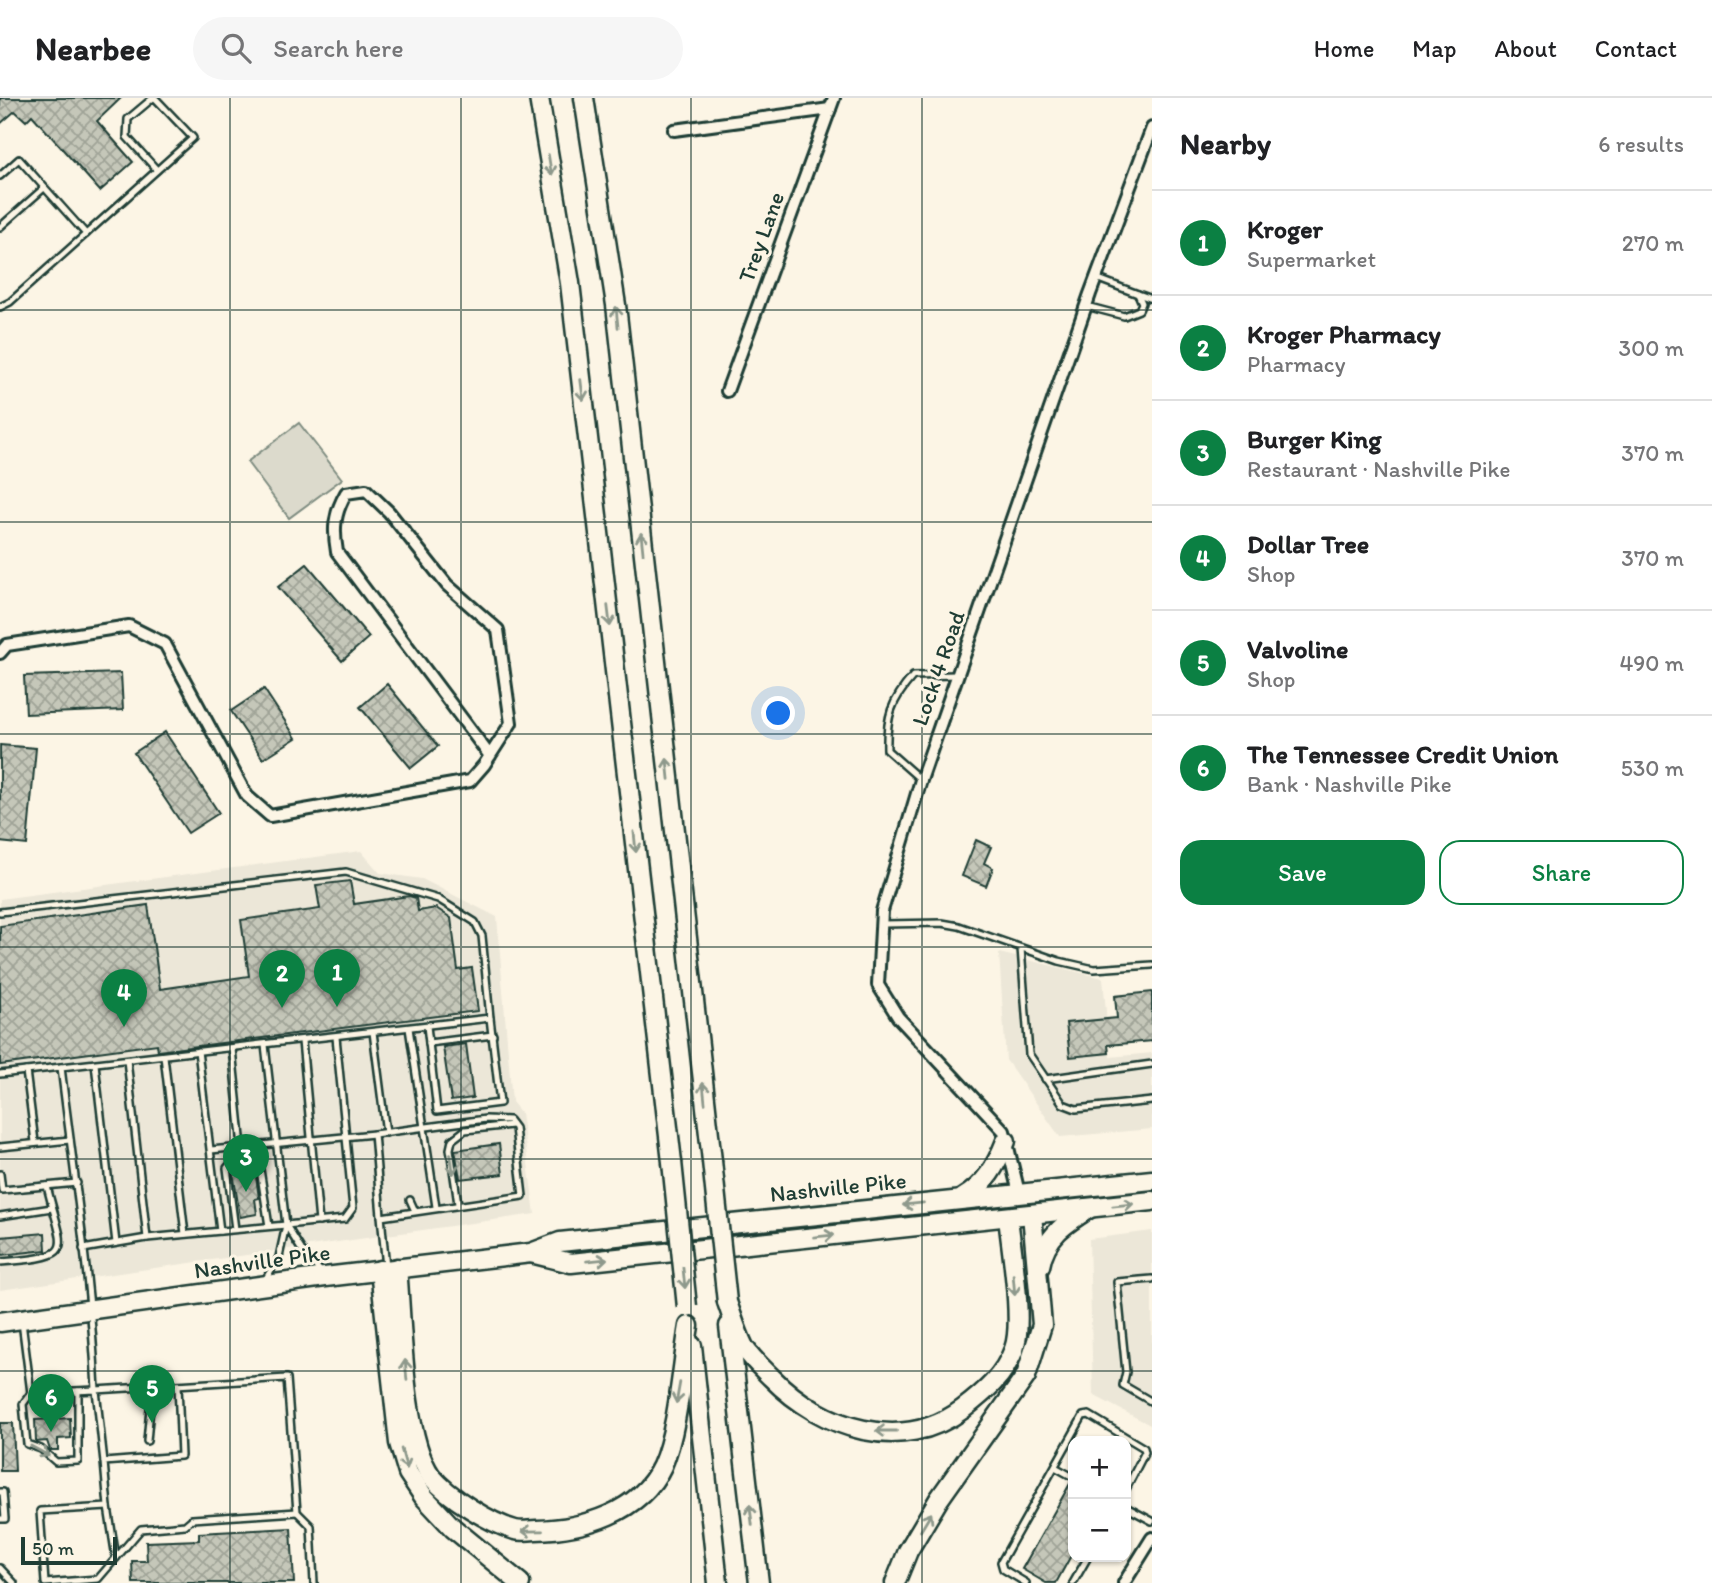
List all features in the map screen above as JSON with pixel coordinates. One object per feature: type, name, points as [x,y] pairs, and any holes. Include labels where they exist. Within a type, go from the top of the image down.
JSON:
[{"type":"main road","points":[[539,98],[571,297],[672,1162],[718,1583]]},
{"type":"main road","points":[[584,98],[616,305],[759,1583]]},
{"type":"main road","points":[[962,1199],[978,1189],[995,1167],[1006,1141]]},
{"type":"main road","name":"Nashville Pike","points":[[0,1322],[325,1277],[531,1253],[561,1242],[1152,1180]]},
{"type":"main road","points":[[727,1302],[745,1348],[782,1388],[821,1417],[862,1431],[914,1430],[934,1426],[951,1418],[989,1388],[1004,1371],[1015,1347],[1017,1325],[1008,1217],[1019,1193]]},
{"type":"main road","points":[[895,1583],[908,1551],[939,1499],[1026,1376],[1042,1325],[1032,1214],[1019,1193]]},
{"type":"main road","name":"Nashville Pike","points":[[531,1253],[571,1263],[1152,1201]]},
{"type":"main road","points":[[1038,1280],[1042,1253],[1054,1233],[1090,1208]]},
{"type":"main road","points":[[388,1269],[410,1412],[423,1459],[432,1476],[473,1510],[518,1531],[559,1530],[606,1518],[649,1486],[662,1467],[669,1444],[689,1326]]},
{"type":"main road","points":[[388,1269],[398,1433],[408,1473],[424,1497],[453,1528],[520,1583]]},
{"type":"street","points":[[674,130],[832,103]]},
{"type":"street","name":"Trey Lane","points":[[727,391],[832,103]]},
{"type":"street","name":"Lock 4 Road","points":[[1019,1193],[1004,1131],[898,1017],[878,985],[882,911],[921,780],[1086,306],[1152,128]]},
{"type":"street","points":[[0,653],[7,645],[129,626],[165,644],[247,796],[270,816],[470,781],[490,756],[511,723],[498,630],[447,585],[389,512],[366,490],[346,493],[337,509],[333,530],[337,552],[490,756]]},
{"type":"street","points":[[1124,1583],[1152,1538]]},
{"type":"lane","points":[[1,304],[86,234],[194,138],[154,98],[128,119],[127,137],[157,170]]},
{"type":"lane","points":[[0,176],[19,159],[86,234]]},
{"type":"lane","points":[[0,227],[44,188]]},
{"type":"lane","points":[[1097,278],[1152,299]]},
{"type":"lane","points":[[1086,306],[1124,316],[1139,310],[1142,303],[1138,294]]},
{"type":"lane","points":[[921,780],[887,750],[886,719],[901,689],[913,676],[958,675]]},
{"type":"lane","points":[[0,912],[346,872],[438,899],[475,922],[482,936],[500,1103],[437,1111],[427,1026]]},
{"type":"lane","points":[[881,924],[942,923],[1094,969],[1152,965]]},
{"type":"lane","points":[[1021,948],[1030,1054],[1063,1104],[1076,1109],[1152,1101]]},
{"type":"lane","points":[[0,1074],[490,1018]]},
{"type":"lane","points":[[409,1028],[436,1207]]},
{"type":"lane","points":[[373,1032],[386,1133]]},
{"type":"lane","points":[[429,1043],[493,1035]]},
{"type":"lane","points":[[83,1249],[148,1238],[345,1219],[353,1208],[335,1037]]},
{"type":"lane","points":[[303,1041],[319,1222]]},
{"type":"lane","points":[[262,1286],[279,1257],[286,1225],[265,1045]]},
{"type":"lane","points":[[232,1049],[242,1147]]},
{"type":"lane","points":[[198,1051],[220,1231]]},
{"type":"lane","points":[[164,1056],[185,1234]]},
{"type":"lane","points":[[127,1060],[148,1238]]},
{"type":"lane","points":[[95,1064],[117,1243]]},
{"type":"lane","points":[[1045,1079],[1152,1064]]},
{"type":"lane","points":[[61,1067],[78,1183],[83,1249],[92,1309],[96,1390],[116,1558]]},
{"type":"lane","points":[[26,1071],[35,1142]]},
{"type":"lane","points":[[417,1087],[434,1085]]},
{"type":"lane","points":[[484,1105],[486,1119]]},
{"type":"lane","points":[[211,1150],[346,1138],[486,1119],[509,1120],[520,1156],[523,1196],[381,1217]]},
{"type":"lane","points":[[458,1204],[450,1149],[452,1140],[465,1130],[512,1125]]},
{"type":"lane","points":[[374,1134],[388,1269]]},
{"type":"lane","points":[[0,1147],[70,1140]]},
{"type":"lane","points":[[235,1230],[228,1168],[237,1159],[246,1158],[259,1163],[269,1226]]},
{"type":"lane","points":[[0,1174],[1,1191],[78,1183]]},
{"type":"lane","points":[[0,1262],[47,1259],[59,1250],[63,1237],[47,1186]]},
{"type":"lane","points":[[410,1200],[415,1211]]},
{"type":"lane","points":[[0,1216],[52,1208]]},
{"type":"lane","points":[[286,1225],[304,1254],[325,1277]]},
{"type":"lane","points":[[1152,1279],[1117,1282],[1126,1372],[1123,1385],[1152,1402]]},
{"type":"lane","points":[[22,1319],[31,1393],[23,1405],[27,1444],[41,1449],[56,1462],[78,1461],[78,1391]]},
{"type":"lane","points":[[31,1393],[287,1378],[297,1512],[311,1526],[314,1583]]},
{"type":"lane","points":[[104,1462],[181,1456],[178,1385]]},
{"type":"lane","points":[[147,1441],[152,1387]]},
{"type":"lane","points":[[1072,1436],[1083,1416],[1089,1415],[1124,1436]]},
{"type":"lane","points":[[1131,1440],[1144,1448],[1145,1452],[1131,1479]]},
{"type":"lane","points":[[1026,1583],[1003,1569],[1001,1562],[1068,1443]]},
{"type":"lane","points":[[1055,1467],[1068,1475]]},
{"type":"lane","points":[[0,1492],[3,1492],[5,1519],[0,1519]]},
{"type":"lane","points":[[108,1507],[40,1511],[44,1583],[98,1579],[141,1529],[185,1525],[192,1519],[297,1512]]},
{"type":"lane","points":[[1131,1510],[1152,1521]]},
{"type":"lane","points":[[1073,1583],[1085,1562]]},
{"type":"lane","points":[[0,1568],[14,1583]]},
{"type":"shaded area","points":[[299,423],[342,479],[289,518],[247,462]]},
{"type":"shaded area","points":[[361,851],[380,873],[422,879],[497,917],[512,1102],[521,1113],[535,1214],[0,1290],[0,899]]},
{"type":"shaded area","points":[[999,953],[1103,978],[1110,1057],[1152,1053],[1152,1129],[1060,1137],[1006,1060]]},
{"type":"shaded area","points":[[1152,1231],[1152,1426],[1093,1395],[1089,1239]]},
{"type":"building","points":[[0,98],[121,98],[97,121],[133,162],[100,191],[32,115],[26,121],[15,111],[0,124]]},
{"type":"building","points":[[307,564],[369,637],[342,661],[278,587]]},
{"type":"building","points":[[121,673],[123,710],[26,714],[24,676]]},
{"type":"building","points":[[387,684],[438,746],[411,768],[360,707]]},
{"type":"building","points":[[264,689],[296,738],[263,759],[231,711]]},
{"type":"building","points":[[165,732],[219,813],[188,833],[134,753]]},
{"type":"building","points":[[0,745],[36,748],[27,845],[0,842]]},
{"type":"building","points":[[976,840],[991,847],[984,863],[993,868],[986,886],[962,876]]},
{"type":"building","points":[[350,881],[354,904],[409,896],[416,898],[418,911],[436,908],[451,918],[458,970],[472,968],[478,1011],[158,1051],[157,1044],[0,1065],[0,926],[148,905],[160,989],[249,976],[241,920],[320,909],[316,885]]},
{"type":"building","points":[[1152,992],[1152,1041],[1108,1045],[1109,1053],[1070,1057],[1066,1023],[1117,1018],[1115,996]]},
{"type":"building","points":[[466,1044],[473,1098],[451,1101],[443,1047]]},
{"type":"building","points":[[499,1144],[503,1174],[460,1179],[455,1150]]},
{"type":"building","points":[[255,1169],[259,1198],[255,1199],[257,1214],[240,1217],[233,1172]]},
{"type":"building","points":[[45,1233],[46,1250],[2,1255],[1,1237]]},
{"type":"building","points":[[70,1418],[71,1438],[58,1439],[58,1450],[50,1450],[47,1441],[36,1442],[35,1420]]},
{"type":"building","points":[[0,1423],[13,1423],[15,1471],[0,1471]]},
{"type":"building","points":[[1068,1487],[1068,1561],[1056,1583],[1046,1583],[1022,1569]]},
{"type":"building","points":[[291,1528],[294,1583],[133,1583],[132,1561],[147,1561],[146,1542],[199,1540],[199,1533]]},
{"type":"place","name":"Kroger","points":[[337,1007]]},
{"type":"place","name":"Kroger Pharmacy","points":[[282,1008]]},
{"type":"place","name":"Dollar Tree","points":[[124,1027]]},
{"type":"place","name":"Burger King","points":[[246,1192]]},
{"type":"place","name":"Valvoline","points":[[152,1423]]},
{"type":"place","name":"The Tennessee Credit Union","points":[[51,1432]]}]
